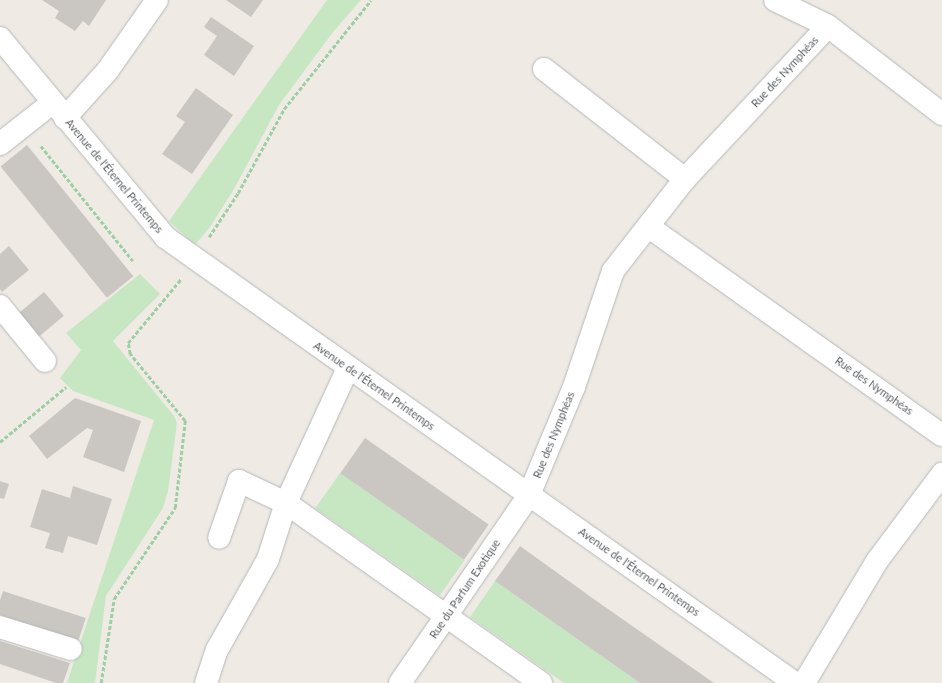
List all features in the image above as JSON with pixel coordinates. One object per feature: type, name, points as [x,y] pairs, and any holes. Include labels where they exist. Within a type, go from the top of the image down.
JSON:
[{"type":"street","points":[[0,144],[24,125],[59,110],[108,70],[157,0]]},
{"type":"street","points":[[775,0],[828,26]]},
{"type":"street","name":"Rue des Nymphéas","points":[[529,494],[574,387],[613,271],[649,227],[685,179],[828,26],[942,114]]},
{"type":"street","name":"Avenue de l'Éternel Printemps","points":[[0,38],[165,237],[794,683]]},
{"type":"street","points":[[544,69],[685,179]]},
{"type":"street","name":"Rue des Nymphéas","points":[[649,227],[942,435]]},
{"type":"street","points":[[0,306],[45,361]]},
{"type":"street","points":[[206,683],[217,650],[268,559],[286,503],[348,368]]},
{"type":"street","points":[[804,683],[877,561],[942,474]]},
{"type":"street","points":[[220,538],[239,481],[286,503],[541,683]]},
{"type":"street","name":"Rue du Parfum Exotique","points":[[400,683],[529,494]]},
{"type":"street","points":[[0,627],[71,650]]},
{"type":"path","points":[[101,683],[114,600],[175,508],[185,421],[130,354],[128,343],[172,293],[238,193],[284,109],[371,0]]},
{"type":"path","points":[[24,125],[133,261]]},
{"type":"path","points":[[0,442],[66,388]]},
{"type":"green space","points":[[327,0],[361,0],[333,32],[279,105],[234,189],[210,227],[195,245],[169,221]]},
{"type":"green space","points":[[140,274],[160,294],[113,341],[174,416],[177,423],[168,491],[163,508],[106,596],[95,683],[67,683],[154,420],[73,391],[60,378],[81,350],[66,333]]},
{"type":"green space","points":[[340,473],[465,560],[440,595],[315,508]]},
{"type":"green space","points":[[495,581],[640,683],[564,683],[470,617]]},
{"type":"building","points":[[42,0],[106,0],[89,26],[83,21],[75,31],[55,18],[59,11]]},
{"type":"building","points":[[226,0],[263,0],[251,17]]},
{"type":"building","points":[[211,17],[254,46],[234,76],[204,55],[217,36],[204,27]]},
{"type":"building","points":[[196,88],[233,115],[192,174],[162,154],[185,122],[176,116]]},
{"type":"building","points":[[27,145],[133,276],[107,298],[1,166]]},
{"type":"building","points":[[9,246],[29,270],[2,292],[0,289],[0,254]]},
{"type":"building","points":[[44,292],[64,316],[38,338],[18,314]]},
{"type":"building","points":[[75,398],[141,421],[124,472],[83,457],[93,430],[87,428],[47,459],[29,436]]},
{"type":"building","points":[[365,438],[489,525],[464,560],[340,473]]},
{"type":"building","points":[[0,481],[9,484],[4,499],[0,498]]},
{"type":"building","points":[[73,486],[112,499],[97,545],[68,536],[63,553],[45,548],[50,533],[30,527],[42,489],[70,498]]},
{"type":"building","points":[[520,546],[714,683],[640,683],[495,581]]},
{"type":"building","points":[[3,591],[86,618],[78,641],[0,615],[0,600]]},
{"type":"building","points":[[0,641],[70,663],[63,683],[56,683],[0,664]]}]
